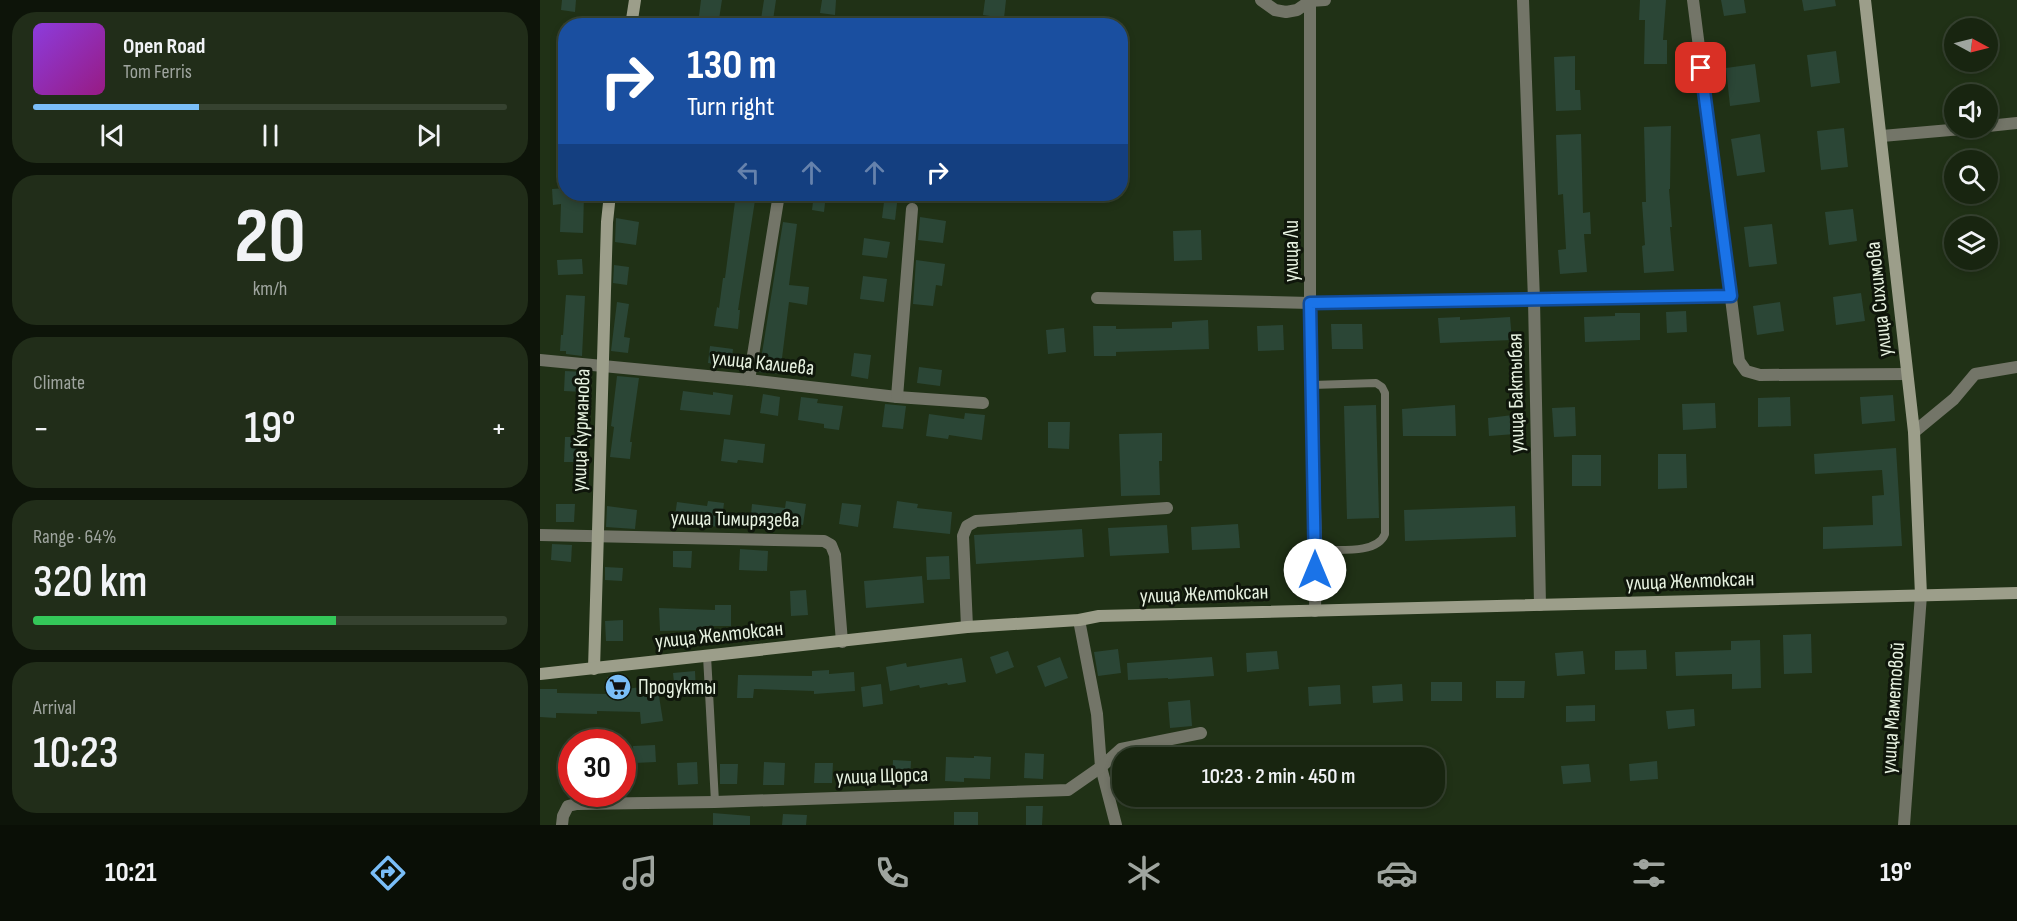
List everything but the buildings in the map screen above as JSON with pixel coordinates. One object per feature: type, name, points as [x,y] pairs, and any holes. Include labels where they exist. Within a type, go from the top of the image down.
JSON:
[{"type":"street","points":[[632,18],[635,0]]},
{"type":"street","points":[[1261,0],[1275,10],[1286,12],[1297,10],[1310,1],[1325,0]]},
{"type":"street","name":"улица Бактыбая","points":[[1523,0],[1534,300],[1540,605]]},
{"type":"street","points":[[1693,0],[1739,361],[1746,372],[1760,375],[1907,374]]},
{"type":"street","name":"улица Сихимова","points":[[1865,0],[1914,432],[1921,595]]},
{"type":"street","name":"улица Ли","points":[[1310,1],[1310,303],[1316,550],[1315,610]]},
{"type":"street","points":[[1998,125],[2017,123]]},
{"type":"street","points":[[1882,136],[1944,131]]},
{"type":"street","name":"улица Курманова","points":[[594,669],[602,367],[609,201]]},
{"type":"street","points":[[749,380],[778,201]]},
{"type":"street","points":[[897,397],[912,209]]},
{"type":"street","points":[[1097,297],[1310,303],[1731,296]]},
{"type":"street","name":"улица Калиева","points":[[540,360],[897,397],[983,403]]},
{"type":"street","points":[[1914,432],[1954,399],[1975,374],[2017,367]]},
{"type":"street","points":[[967,627],[963,536],[967,526],[976,521],[1167,508]]},
{"type":"street","name":"улица Тимирязева","points":[[540,535],[824,541],[831,545],[835,555],[842,642]]},
{"type":"street","name":"улица Желтоксан","points":[[540,674],[967,627],[1079,620],[1099,616],[2017,593]]},
{"type":"street","name":"улица Маметовой","points":[[1904,825],[1921,595]]},
{"type":"street","points":[[1079,620],[1097,714],[1101,767],[1116,825]]},
{"type":"street","name":"улица Щорса","points":[[562,825],[562,816],[568,806],[577,804],[714,802],[1068,790],[1101,767],[1121,748],[1202,733]]},
{"type":"lane","points":[[1312,385],[1376,383],[1382,387],[1386,473],[1383,540],[1369,548],[1316,550]]},
{"type":"lane","points":[[707,657],[714,802]]},
{"type":"place","name":"Продукты","points":[[618,687]]},
{"type":"route","points":[[1315,570],[1310,303],[1731,296],[1701,68]]}]
